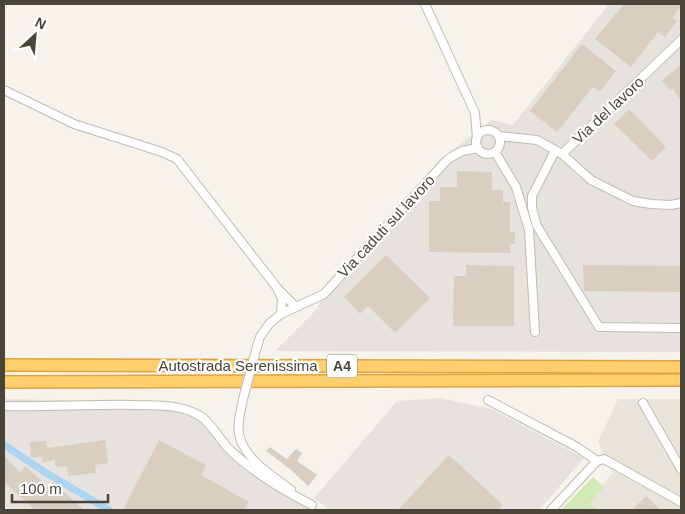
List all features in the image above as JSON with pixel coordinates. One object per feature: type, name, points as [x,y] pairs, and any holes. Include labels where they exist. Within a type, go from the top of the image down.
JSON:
[{"type":"highway","name":"Autostrada Serenissima","points":[[4,365],[681,367]]},
{"type":"highway","name":"Autostrada Serenissima","points":[[4,382],[681,380]]},
{"type":"street","points":[[426,4],[476,113],[477,138],[478,148],[480,151],[488,154],[495,152],[500,146],[499,136],[493,131],[485,131],[477,138]]},
{"type":"street","name":"Via del lavoro","points":[[499,136],[537,140],[558,152],[680,43]]},
{"type":"street","points":[[4,90],[74,124],[162,152],[178,159],[278,288],[295,306]]},
{"type":"street","name":"Via caduti sul lavoro","points":[[312,505],[260,466],[248,452],[240,438],[239,419],[260,337],[269,324],[281,314],[324,294],[448,160],[462,151],[478,148]]},
{"type":"street","points":[[495,152],[516,187],[529,230],[535,332]]},
{"type":"street","points":[[681,203],[671,205],[633,201],[591,180],[558,152],[532,196],[532,208],[537,226],[599,327],[681,328]]},
{"type":"street","points":[[278,288],[282,300],[281,314]]},
{"type":"street","points":[[488,400],[583,450],[597,461]]},
{"type":"street","points":[[644,403],[681,469]]},
{"type":"street","points":[[4,406],[104,404],[184,408],[200,416],[222,442],[257,472],[288,493],[319,510]]},
{"type":"street","points":[[583,450],[586,455],[588,470]]},
{"type":"street","points":[[551,510],[597,461],[604,459],[681,502]]},
{"type":"shaded area","points":[[609,4],[681,4],[681,352],[275,351],[318,308],[325,287],[444,157],[492,120],[513,125]]},
{"type":"shaded area","points":[[440,398],[491,409],[584,458],[539,510],[330,510],[314,498],[397,401]]},
{"type":"shaded area","points":[[4,399],[150,402],[200,420],[313,510],[4,510]]},
{"type":"shaded area","points":[[618,399],[681,399],[681,510],[579,510],[613,473],[598,442]]},
{"type":"green space","points":[[593,477],[604,487],[589,504],[601,510],[561,510]]},
{"type":"building","points":[[624,4],[681,4],[672,18],[677,21],[665,37],[658,32],[631,67],[595,39]]},
{"type":"building","points":[[582,44],[616,71],[600,92],[593,87],[557,132],[530,111]]},
{"type":"building","points":[[681,65],[681,100],[672,88],[670,90],[662,80]]},
{"type":"building","points":[[629,109],[666,147],[652,161],[614,124]]},
{"type":"building","points":[[457,171],[492,172],[492,190],[503,190],[503,202],[510,202],[510,232],[515,232],[515,244],[510,244],[510,253],[429,252],[429,201],[440,201],[440,187],[457,187]]},
{"type":"building","points":[[386,255],[430,298],[395,333],[368,306],[360,314],[344,297]]},
{"type":"building","points":[[466,265],[514,266],[514,326],[453,326],[454,276],[466,276]]},
{"type":"building","points":[[583,265],[681,266],[681,292],[584,291]]},
{"type":"building","points":[[105,440],[108,463],[95,465],[96,473],[68,476],[67,467],[55,466],[55,460],[43,462],[42,457],[31,457],[30,442],[46,441],[47,448]]},
{"type":"building","points":[[159,440],[206,465],[201,475],[249,502],[244,510],[123,510]]},
{"type":"building","points":[[270,447],[287,459],[296,449],[302,453],[297,461],[317,475],[308,486],[266,451]]},
{"type":"building","points":[[449,455],[503,505],[497,510],[398,510]]},
{"type":"building","points":[[4,456],[20,472],[25,466],[54,492],[58,487],[84,510],[35,510],[4,482]]},
{"type":"building","points":[[646,496],[661,510],[632,510]]},
{"type":"waterway","points":[[4,445],[43,471],[109,510]]}]
